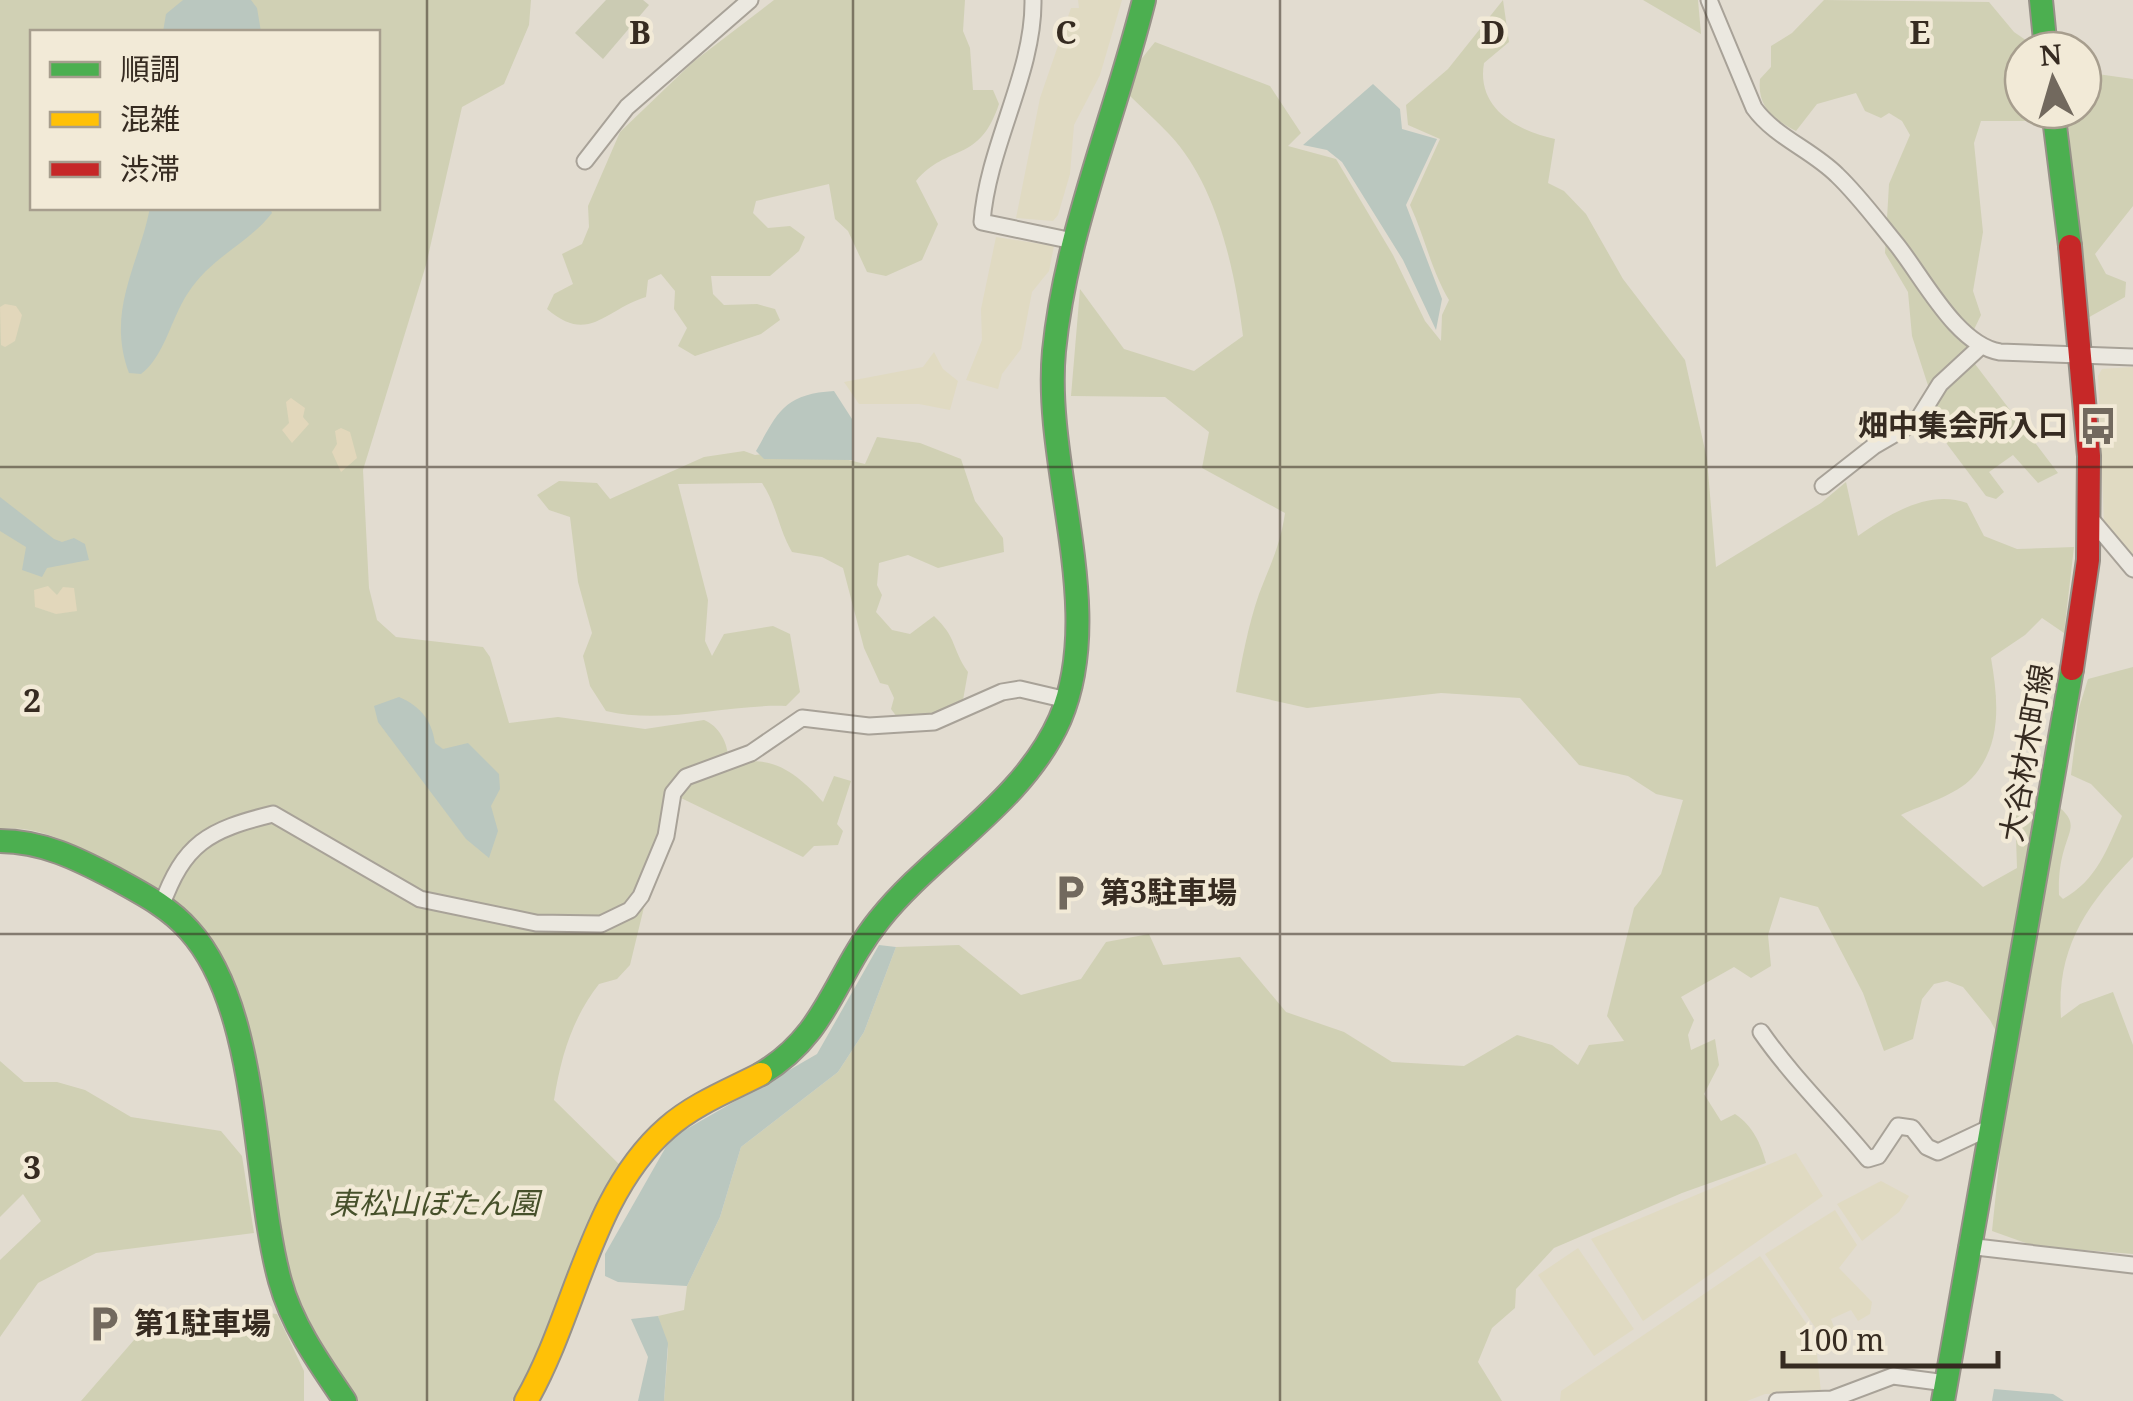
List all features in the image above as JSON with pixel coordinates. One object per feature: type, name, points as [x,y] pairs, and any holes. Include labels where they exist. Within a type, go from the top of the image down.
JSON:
[{"type":"street","points":[[584,161],[628,107],[750,0]]},
{"type":"street","points":[[1033,0],[1026,50],[985,182],[982,222],[1073,240]]},
{"type":"street","points":[[526,1401],[562,1338],[609,1215],[642,1155],[690,1109],[800,1047],[874,926],[1021,778],[1060,720],[1076,644],[1055,452],[1053,396],[1058,318],[1073,240],[1144,0]]},
{"type":"street","points":[[1709,0],[1754,108],[1764,122],[1838,176],[1937,296],[1965,337],[1979,348],[2133,357]]},
{"type":"street","points":[[2041,0],[2044,30]]},
{"type":"street","name":"大谷材木町線","points":[[1944,1392],[2082,618],[2090,519],[2083,356],[2055,130]]},
{"type":"street","points":[[1823,486],[1874,446],[1917,421],[1940,384],[1979,348]]},
{"type":"street","points":[[2090,519],[2133,569]]},
{"type":"street","points":[[161,908],[180,860],[194,845],[236,823],[273,814],[420,899],[536,923],[601,924],[630,910],[641,896],[666,836],[674,793],[686,778],[752,754],[802,718],[869,726],[934,722],[1002,692],[1020,689],[1066,700]]},
{"type":"street","points":[[0,841],[37,846],[92,866],[161,908],[198,940],[224,993],[242,1066],[279,1277],[303,1341],[345,1401]]},
{"type":"street","points":[[1761,1032],[1790,1073],[1830,1112],[1868,1158],[1878,1156],[1892,1130],[1904,1124],[1938,1152],[1991,1127]]},
{"type":"street","points":[[1967,1246],[2133,1265]]},
{"type":"street","points":[[1777,1401],[1832,1398],[1893,1376],[1944,1392]]},
{"type":"shaded area","points":[[183,0],[251,0],[257,8],[261,30],[163,30],[166,14]]},
{"type":"shaded area","points":[[1078,0],[1122,0],[1100,75],[1074,125],[1070,174],[1058,215],[1053,221],[1016,218],[1040,98],[1071,8],[1079,8]]},
{"type":"shaded area","points":[[1373,84],[1400,109],[1402,129],[1437,139],[1406,205],[1442,299],[1436,330],[1403,260],[1342,162],[1327,150],[1303,145]]},
{"type":"shaded area","points":[[150,210],[272,213],[197,280],[162,347],[141,374],[129,373],[121,329],[126,289]]},
{"type":"shaded area","points":[[996,237],[1054,246],[1049,271],[1032,292],[1021,349],[1002,374],[998,389],[966,380],[982,340],[981,309]]},
{"type":"shaded area","points":[[934,352],[943,369],[958,381],[950,410],[919,404],[859,404],[844,382],[923,367]]},
{"type":"shaded area","points":[[2133,367],[2133,555],[2104,524],[2098,376],[2102,369]]},
{"type":"shaded area","points":[[834,391],[852,419],[852,460],[764,459],[756,451],[777,416],[793,401]]},
{"type":"shaded area","points":[[0,497],[54,539],[62,542],[74,538],[85,544],[89,560],[47,568],[42,577],[22,570],[26,547],[0,531]]},
{"type":"shaded area","points":[[399,697],[424,715],[435,743],[443,749],[468,743],[499,774],[500,789],[491,806],[498,831],[489,858],[466,839],[378,722],[374,706]]},
{"type":"shaded area","points":[[879,945],[896,947],[864,1032],[838,1072],[741,1147],[720,1217],[687,1286],[618,1282],[605,1276],[605,1254],[671,1138],[817,1054]]},
{"type":"shaded area","points":[[1796,1153],[1823,1196],[1643,1321],[1591,1239]]},
{"type":"shaded area","points":[[1881,1181],[1909,1196],[1899,1212],[1862,1241],[1837,1204]]},
{"type":"shaded area","points":[[1835,1210],[1857,1245],[1839,1268],[1872,1302],[1870,1314],[1858,1321],[1851,1310],[1831,1319],[1835,1330],[1819,1333],[1765,1254]]},
{"type":"shaded area","points":[[1578,1248],[1634,1329],[1594,1356],[1538,1275]]},
{"type":"shaded area","points":[[1760,1256],[1815,1336],[1821,1392],[1765,1394],[1747,1401],[1560,1401],[1561,1391]]},
{"type":"shaded area","points":[[658,1316],[668,1343],[664,1401],[638,1401],[648,1357],[631,1319]]},
{"type":"shaded area","points":[[1994,1389],[2053,1394],[2064,1401],[1992,1401]]},
{"type":"green space","name":"東松山ぼたん園","points":[[0,0],[531,0],[529,25],[504,84],[462,107],[426,265],[363,470],[369,588],[377,620],[396,637],[483,647],[490,657],[509,723],[558,717],[645,729],[704,720],[722,736],[728,758],[702,778],[748,762],[770,763],[800,779],[823,802],[834,776],[851,781],[837,824],[843,831],[838,845],[814,846],[803,857],[681,798],[645,903],[630,965],[617,979],[599,984],[582,1011],[564,1053],[554,1100],[625,1170],[554,1333],[512,1401],[353,1401],[299,1312],[284,1256],[236,999],[215,952],[185,911],[160,887],[157,891],[61,839],[20,829],[0,829]]},
{"type":"green space","points":[[606,0],[643,0],[649,5],[603,59],[575,33]]},
{"type":"green space","points":[[774,0],[965,0],[963,31],[970,48],[973,90],[993,90],[999,104],[982,136],[928,169],[916,181],[938,224],[922,260],[886,276],[867,272],[848,231],[835,219],[829,184],[756,201],[753,213],[768,228],[790,226],[805,237],[799,251],[770,276],[711,276],[713,294],[724,305],[757,304],[775,309],[780,320],[761,334],[695,356],[678,346],[687,328],[674,309],[675,291],[661,274],[648,280],[646,297],[596,321],[574,324],[547,309],[554,294],[573,284],[562,254],[582,244],[589,227],[588,206],[620,132],[693,62]]},
{"type":"green space","points":[[1503,0],[1509,42],[1484,63],[1486,93],[1502,115],[1514,123],[1555,139],[1548,183],[1564,191],[1586,214],[1623,279],[1685,360],[1707,459],[1716,567],[1821,503],[1846,482],[1858,536],[1910,506],[1953,499],[1967,503],[1984,536],[2017,549],[2074,547],[2064,633],[2042,618],[1991,658],[1996,721],[1982,765],[1957,790],[1901,815],[1983,887],[2017,868],[2014,778],[2043,795],[2069,818],[2071,827],[2060,869],[2059,895],[2063,899],[2093,873],[2122,816],[2091,784],[2071,775],[2079,708],[2088,679],[2133,667],[2133,857],[2101,893],[2077,930],[2064,970],[2061,1018],[2080,1004],[2113,992],[2133,1045],[2133,1254],[2034,1246],[1992,1231],[2010,1057],[1990,1020],[1963,987],[1947,981],[1934,984],[1922,999],[1913,1039],[1884,1051],[1863,993],[1818,907],[1780,897],[1768,935],[1771,966],[1751,978],[1734,967],[1681,997],[1694,1020],[1688,1035],[1691,1050],[1715,1039],[1719,1065],[1704,1094],[1721,1121],[1735,1114],[1747,1124],[1766,1163],[1682,1193],[1554,1248],[1516,1289],[1515,1308],[1492,1328],[1478,1362],[1502,1401],[664,1401],[668,1349],[658,1316],[684,1310],[687,1286],[720,1217],[741,1147],[838,1072],[864,1032],[896,947],[959,945],[1021,995],[1081,979],[1106,942],[1149,934],[1163,965],[1240,957],[1286,1012],[1344,1032],[1392,1062],[1464,1066],[1517,1035],[1552,1045],[1578,1065],[1589,1045],[1624,1041],[1607,1016],[1634,908],[1661,874],[1683,800],[1656,794],[1628,776],[1579,765],[1520,698],[1441,693],[1307,708],[1236,692],[1252,618],[1285,513],[1202,468],[1209,432],[1165,397],[1071,396],[1080,289],[1124,349],[1194,371],[1243,336],[1229,257],[1200,178],[1169,134],[1130,96],[1134,68],[1155,42],[1270,86],[1301,133],[1288,146],[1336,159],[1393,255],[1425,321],[1441,341],[1442,315],[1449,300],[1410,205],[1440,139],[1408,125],[1406,105],[1448,69]]},
{"type":"green space","points":[[1643,0],[1698,0],[1701,34]]},
{"type":"green space","points":[[1824,0],[1989,2],[2012,30],[2003,30],[2003,121],[1981,121],[1974,143],[1983,232],[1973,291],[1981,315],[1967,344],[1975,364],[2058,473],[2038,483],[2013,455],[1989,472],[2004,492],[1996,499],[1986,496],[1947,444],[1912,336],[1908,292],[1885,253],[1889,184],[1910,135],[1902,121],[1889,113],[1881,118],[1865,111],[1856,93],[1817,104],[1796,131],[1774,117],[1761,97],[1760,79],[1771,67],[1771,46],[1792,33]]},
{"type":"green space","points":[[2103,75],[2133,79],[2133,206],[2095,254],[2106,274],[2126,282],[2125,297],[2084,320],[2069,130],[2103,130]]},
{"type":"green space","points":[[877,437],[920,443],[961,459],[975,501],[1003,538],[1004,552],[938,568],[908,555],[879,563],[877,585],[882,595],[876,612],[892,630],[910,634],[934,616],[947,631],[968,672],[963,700],[921,718],[897,717],[891,709],[894,698],[888,685],[880,683],[864,648],[843,568],[822,557],[792,552],[762,483],[678,484],[708,600],[705,641],[712,656],[724,634],[773,626],[790,634],[800,692],[786,706],[650,716],[606,711],[590,686],[583,656],[592,633],[578,582],[570,517],[549,510],[537,495],[559,481],[597,483],[610,499],[704,457],[744,451],[755,455],[803,449],[865,464]]},
{"type":"green space","points":[[0,1061],[24,1082],[57,1082],[85,1090],[131,1117],[221,1131],[242,1156],[254,1233],[96,1253],[38,1283],[0,1337],[0,1260],[41,1221],[23,1194],[0,1217]]},
{"type":"green space","points":[[229,1309],[277,1314],[304,1371],[304,1401],[81,1401],[134,1340],[196,1328]]},
{"type":"sand","points":[[16,306],[22,315],[15,341],[5,347],[1,345],[0,307]]},
{"type":"sand","points":[[291,398],[305,408],[303,417],[309,424],[292,443],[282,430],[289,423],[286,402]]},
{"type":"sand","points":[[341,428],[350,432],[357,458],[341,472],[332,452],[337,444],[335,431]]},
{"type":"sand","points":[[48,586],[57,595],[63,587],[74,588],[77,611],[56,614],[35,607],[34,590]]},
{"type":"traffic: fast","points":[[761,1074],[801,1041],[879,920],[1024,776],[1060,719],[1073,676],[1077,631],[1076,585],[1053,396],[1054,351],[1080,218],[1144,0]]},
{"type":"traffic: fast","points":[[2041,0],[2044,30]]},
{"type":"traffic: fast","points":[[2056,130],[2070,246]]},
{"type":"traffic: fast","points":[[1943,1401],[2072,669]]},
{"type":"traffic: fast","points":[[0,841],[59,852],[144,895],[189,930],[212,964],[230,1004],[242,1049],[280,1281],[299,1328],[345,1401]]},
{"type":"traffic: slow","points":[[526,1401],[602,1221],[641,1155],[689,1112],[761,1074]]},
{"type":"traffic: jam","points":[[2070,246],[2089,456],[2088,560],[2072,669]]},
{"type":"place","name":"畑中集会所入口","points":[[2098,426]]},
{"type":"place","name":"第3駐車場","points":[[1070,893]]},
{"type":"place","name":"第1駐車場","points":[[104,1324]]}]
